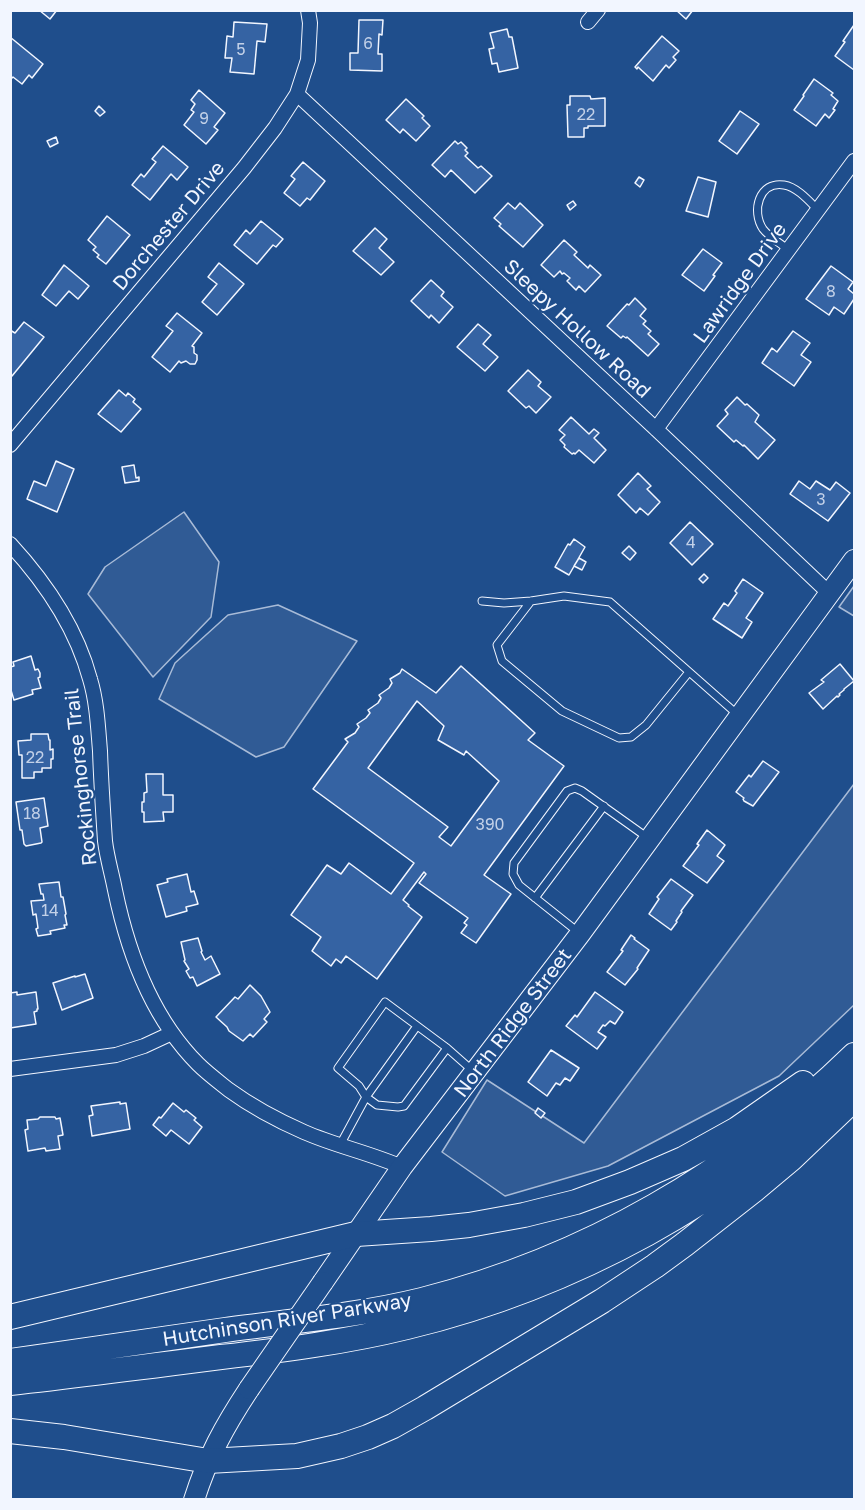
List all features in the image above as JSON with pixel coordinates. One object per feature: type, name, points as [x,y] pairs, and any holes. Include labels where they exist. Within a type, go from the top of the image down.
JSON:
[{"type":"highway","points":[[10,1317],[356,1234],[449,1227],[506,1219],[568,1204],[630,1182],[683,1159],[746,1123],[823,1067],[855,1038]]},
{"type":"highway","name":"Hutchinson River Parkway","points":[[10,1361],[368,1311],[438,1295],[522,1268],[573,1248],[621,1225],[691,1185],[779,1122],[855,1055]]},
{"type":"highway","name":"Hutchinson River Parkway","points":[[10,1383],[278,1351],[356,1338],[436,1320],[504,1298],[587,1264],[682,1213],[791,1137],[855,1081]]},
{"type":"highway","points":[[10,1431],[64,1437],[208,1461],[312,1453],[355,1442],[407,1419],[602,1300],[670,1255],[772,1175],[855,1099]]},
{"type":"street","name":"Dorchester Drive","points":[[10,445],[244,168],[275,128],[297,94],[308,60],[310,23],[308,10]]},
{"type":"street","points":[[588,22],[598,10]]},
{"type":"street","name":"Sleepy Hollow Road","points":[[297,94],[830,594]]},
{"type":"street","name":"Lawridge Drive","points":[[656,429],[855,161]]},
{"type":"street","name":"Rockinghorse Trail","points":[[10,544],[33,568],[58,604],[78,641],[91,680],[98,719],[106,845],[121,916],[151,999],[172,1033],[198,1064],[231,1091],[270,1115],[305,1133],[402,1167]]},
{"type":"street","name":"North Ridge Street","points":[[194,1500],[221,1433],[402,1167],[580,934],[855,560]]},
{"type":"street","points":[[10,1069],[116,1055],[144,1046],[172,1033]]},
{"type":"lane","points":[[789,250],[764,231],[759,222],[756,213],[757,206],[764,191],[772,185],[785,185],[798,192],[818,210]]},
{"type":"lane","points":[[482,601],[531,602],[564,596],[610,602],[740,717]]},
{"type":"lane","points":[[531,602],[497,645],[502,661],[562,711],[619,738],[631,737],[646,725],[689,672]]},
{"type":"lane","points":[[580,934],[519,885],[513,874],[514,863],[567,791],[575,788],[582,791],[650,839]]},
{"type":"lane","points":[[534,898],[604,806]]},
{"type":"lane","points":[[447,1048],[404,1106],[377,1106],[338,1068],[386,1002],[447,1048],[474,1072]]},
{"type":"lane","points":[[340,1145],[366,1097],[417,1026]]},
{"type":"shaded area","points":[[184,512],[219,562],[211,617],[153,677],[88,594],[105,567]]},
{"type":"shaded area","points":[[854,586],[854,616],[839,607]]},
{"type":"shaded area","points":[[278,605],[357,641],[284,747],[256,757],[159,699],[175,663],[228,615]]},
{"type":"shaded area","points":[[854,784],[854,1005],[779,1076],[608,1166],[505,1196],[442,1152],[487,1080],[584,1143]]},
{"type":"building","points":[[39,10],[57,10],[50,19]]},
{"type":"building","points":[[676,10],[693,10],[686,19]]},
{"type":"building","points":[[359,20],[383,20],[382,35],[379,34],[378,54],[382,54],[382,71],[350,70],[350,53],[358,53]]},
{"type":"building","points":[[234,22],[267,24],[265,42],[257,41],[254,74],[230,72],[232,58],[225,58],[227,36],[233,37]]},
{"type":"building","points":[[854,25],[854,70],[835,56]]},
{"type":"building","points":[[507,29],[509,37],[512,37],[518,68],[499,72],[497,63],[492,64],[489,49],[494,48],[490,33]]},
{"type":"building","points":[[662,36],[679,51],[673,57],[676,60],[669,68],[666,65],[653,81],[638,67],[637,69],[635,67]]},
{"type":"building","points":[[10,37],[43,64],[32,78],[29,75],[22,84],[13,77],[10,80]]},
{"type":"building","points":[[814,79],[833,93],[831,95],[838,101],[829,118],[825,114],[816,126],[794,110]]},
{"type":"building","points":[[199,90],[225,113],[214,127],[218,130],[206,144],[184,125],[194,112],[191,110],[195,104],[191,100]]},
{"type":"building","points":[[570,96],[605,98],[605,126],[588,126],[584,128],[584,137],[568,137],[567,105],[570,105]]},
{"type":"building","points":[[406,99],[424,116],[422,118],[430,126],[416,141],[403,129],[400,133],[386,120]]},
{"type":"building","points":[[99,106],[105,112],[100,116],[95,111]]},
{"type":"building","points":[[740,111],[759,124],[737,154],[719,141]]},
{"type":"building","points":[[56,137],[58,143],[50,147],[47,141]]},
{"type":"building","points":[[455,141],[458,144],[461,142],[467,148],[465,150],[468,153],[465,156],[478,168],[481,166],[492,176],[475,193],[451,170],[445,177],[432,165]]},
{"type":"building","points":[[163,146],[188,167],[177,180],[171,174],[150,200],[132,185],[141,174],[144,177],[156,162],[152,159]]},
{"type":"building","points":[[303,162],[325,181],[310,200],[307,198],[300,206],[284,193],[295,179],[291,176]]},
{"type":"building","points":[[639,177],[644,180],[640,187],[635,183]]},
{"type":"building","points":[[698,177],[716,182],[708,217],[686,211]]},
{"type":"building","points":[[573,201],[576,205],[570,210],[567,205]]},
{"type":"building","points":[[508,203],[515,209],[520,203],[543,225],[523,247],[499,226],[501,224],[494,218]]},
{"type":"building","points":[[107,216],[130,235],[106,264],[97,257],[99,255],[93,250],[96,247],[88,240]]},
{"type":"building","points":[[261,221],[283,239],[276,247],[273,245],[257,264],[234,245],[246,230],[250,234]]},
{"type":"building","points":[[375,228],[387,239],[379,248],[394,262],[381,275],[353,251]]},
{"type":"building","points":[[564,240],[577,252],[574,255],[588,268],[590,265],[601,275],[585,292],[579,286],[576,290],[567,281],[570,278],[564,273],[560,271],[554,277],[541,265]]},
{"type":"building","points":[[703,249],[722,263],[704,291],[682,275]]},
{"type":"building","points":[[219,263],[244,284],[217,315],[202,302],[217,284],[208,277]]},
{"type":"building","points":[[64,265],[89,286],[78,299],[69,291],[56,306],[42,295]]},
{"type":"building","points":[[831,266],[853,282],[848,289],[854,294],[854,299],[844,314],[834,307],[829,315],[806,299]]},
{"type":"building","points":[[431,280],[444,292],[441,296],[453,307],[439,323],[431,315],[429,318],[411,301]]},
{"type":"building","points":[[635,298],[646,309],[640,316],[646,321],[643,324],[651,331],[648,334],[659,344],[648,356],[627,337],[621,338],[607,326]]},
{"type":"building","points":[[177,313],[202,333],[192,346],[197,355],[195,364],[179,361],[170,372],[152,357],[173,331],[166,326]]},
{"type":"building","points":[[24,322],[44,337],[12,376],[10,375],[10,330],[15,333]]},
{"type":"building","points":[[478,324],[491,335],[483,344],[498,357],[485,371],[457,347]]},
{"type":"building","points":[[793,331],[810,343],[801,355],[811,362],[794,386],[762,363],[772,348],[777,352]]},
{"type":"building","points":[[528,370],[541,382],[538,386],[551,397],[536,413],[529,406],[526,408],[508,391]]},
{"type":"building","points":[[119,390],[135,399],[133,402],[141,409],[121,432],[98,414]]},
{"type":"building","points":[[737,397],[759,415],[755,422],[775,440],[758,459],[744,445],[736,440],[734,442],[717,426],[728,414],[725,410]]},
{"type":"building","points":[[571,417],[589,434],[594,429],[599,433],[594,438],[606,450],[594,463],[579,450],[572,454],[560,440],[565,435],[559,430]]},
{"type":"building","points":[[56,461],[74,469],[57,512],[27,499],[34,481],[46,486]]},
{"type":"building","points":[[134,465],[136,478],[139,477],[139,481],[125,483],[122,467]]},
{"type":"building","points":[[638,473],[651,486],[647,489],[660,502],[648,515],[640,508],[636,513],[618,495]]},
{"type":"building","points":[[799,481],[810,489],[816,481],[830,490],[836,482],[850,493],[828,521],[790,494]]},
{"type":"building","points":[[690,522],[713,544],[692,565],[670,543]]},
{"type":"building","points":[[574,539],[585,547],[569,575],[555,567],[568,544],[570,545]]},
{"type":"building","points":[[629,546],[636,553],[630,560],[622,553]]},
{"type":"building","points":[[579,558],[586,562],[582,570],[574,566]]},
{"type":"building","points":[[704,574],[708,578],[703,583],[699,579]]},
{"type":"building","points":[[743,579],[763,593],[746,618],[752,622],[742,638],[713,619],[724,603],[728,606]]},
{"type":"building","points":[[31,656],[35,670],[38,669],[40,673],[38,678],[41,688],[32,690],[33,694],[14,700],[10,687],[10,667],[14,666],[13,662]]},
{"type":"building","points":[[840,664],[854,681],[823,709],[809,693],[824,682],[821,680]]},
{"type":"building","points":[[461,666],[535,733],[528,740],[564,766],[484,875],[511,894],[476,943],[461,933],[467,925],[464,923],[468,918],[419,883],[426,874],[424,872],[403,900],[422,917],[377,979],[346,956],[341,963],[336,959],[331,966],[312,951],[321,937],[291,915],[327,865],[341,874],[349,863],[391,894],[414,863],[313,789],[348,742],[345,739],[355,733],[359,727],[357,724],[370,713],[368,710],[378,703],[381,698],[379,695],[389,688],[392,683],[390,679],[402,669],[436,693]],"holes":[[[417,701],[444,726],[438,740],[464,755],[466,751],[499,781],[451,846],[439,837],[448,827],[368,768]]]},
{"type":"building","points":[[31,734],[48,734],[50,750],[53,749],[53,759],[51,759],[51,768],[42,768],[42,772],[34,772],[34,778],[22,778],[22,755],[19,755],[18,741],[31,740]]},
{"type":"building","points":[[763,761],[779,772],[753,806],[744,801],[744,798],[736,792]]},
{"type":"building","points":[[146,774],[163,774],[163,795],[173,795],[173,812],[163,812],[164,821],[144,822],[142,802],[144,802],[144,793],[147,792]]},
{"type":"building","points":[[44,798],[48,826],[40,828],[42,842],[26,846],[22,830],[20,830],[16,802]]},
{"type":"building","points":[[707,830],[725,845],[717,856],[724,861],[707,883],[683,866]]},
{"type":"building","points":[[187,874],[191,892],[194,891],[198,904],[186,907],[187,911],[166,917],[157,885],[168,882],[167,879]]},
{"type":"building","points":[[671,879],[693,895],[671,930],[649,914],[659,899],[657,897]]},
{"type":"building","points":[[59,882],[67,925],[64,925],[65,928],[50,931],[51,934],[38,936],[36,914],[33,915],[31,901],[44,900],[39,884]]},
{"type":"building","points":[[631,935],[649,950],[625,985],[607,972],[623,951],[621,950]]},
{"type":"building","points":[[198,938],[205,960],[211,956],[220,974],[197,986],[193,977],[190,978],[186,971],[189,969],[184,961],[181,942]]},
{"type":"building","points":[[85,974],[93,998],[62,1010],[53,983]]},
{"type":"building","points":[[250,985],[261,996],[270,1012],[264,1019],[267,1022],[253,1037],[250,1034],[243,1041],[229,1031],[216,1017],[235,997],[238,999]]},
{"type":"building","points":[[17,992],[17,995],[36,992],[38,1009],[34,1012],[36,1024],[10,1028],[10,993]]},
{"type":"building","points":[[595,992],[623,1012],[615,1024],[610,1021],[598,1032],[606,1037],[597,1049],[566,1026],[575,1015],[577,1017]]},
{"type":"building","points":[[551,1050],[579,1068],[570,1081],[565,1078],[560,1085],[556,1083],[547,1096],[528,1082]]},
{"type":"building","points":[[120,1102],[120,1104],[126,1103],[130,1129],[92,1136],[89,1116],[93,1115],[91,1106]]},
{"type":"building","points":[[173,1103],[196,1118],[194,1120],[202,1127],[189,1144],[171,1130],[166,1136],[153,1125]]},
{"type":"building","points":[[538,1108],[545,1113],[541,1118],[535,1113]]},
{"type":"building","points":[[40,1117],[60,1118],[63,1135],[58,1136],[60,1149],[46,1151],[45,1148],[28,1151],[25,1130],[28,1129],[27,1120]]}]
